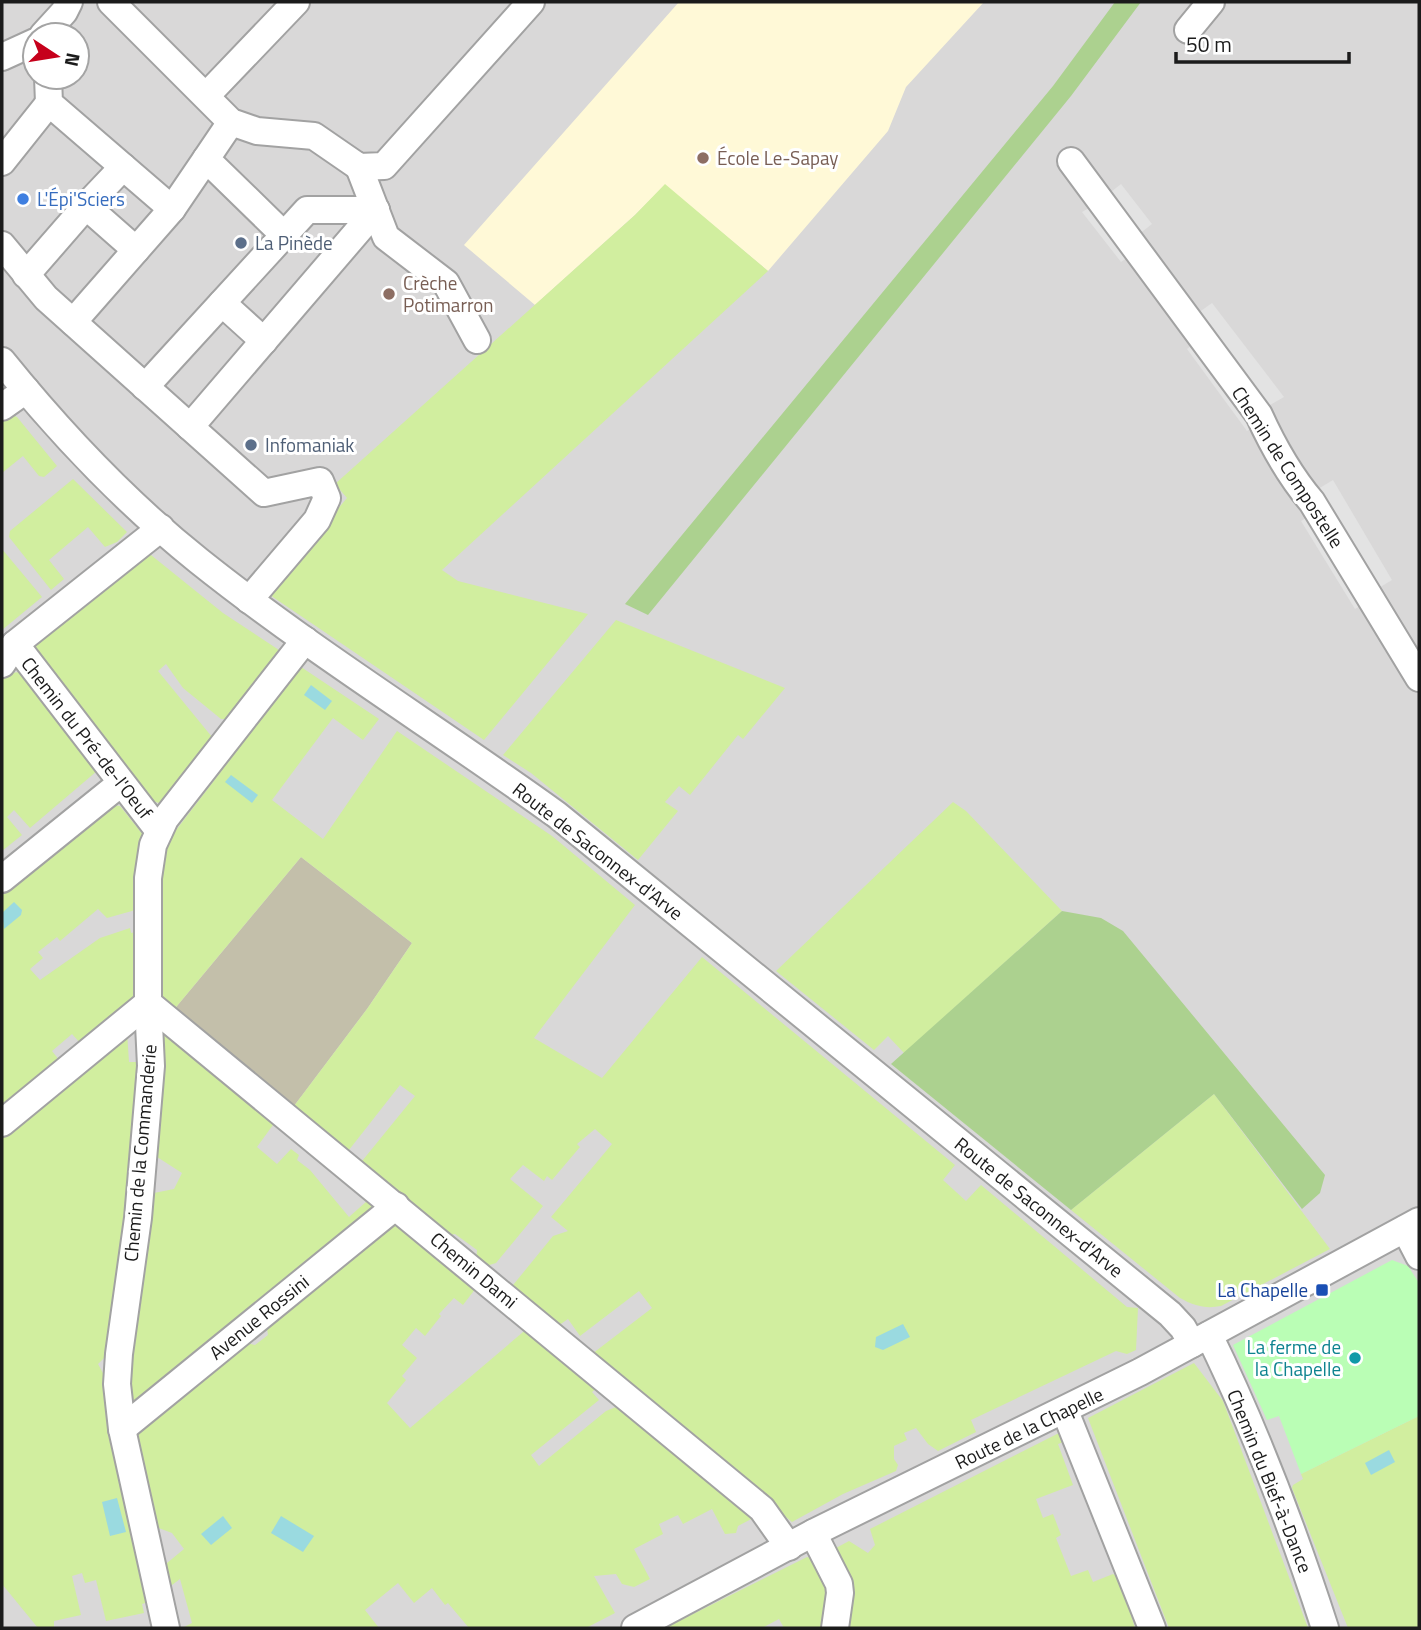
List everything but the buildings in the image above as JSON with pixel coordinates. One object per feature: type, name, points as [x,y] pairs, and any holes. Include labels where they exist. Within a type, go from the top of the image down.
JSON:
[{"type":"street","points":[[56,21],[69,2]]},
{"type":"street","points":[[111,2],[231,122],[257,131],[314,136],[359,167],[386,237],[446,283],[477,340]]},
{"type":"street","points":[[206,96],[296,2]]},
{"type":"street","points":[[359,167],[384,166],[531,2]]},
{"type":"street","points":[[1188,30],[1211,2]]},
{"type":"street","points":[[2,57],[21,47]]},
{"type":"street","points":[[2,162],[49,103],[49,91]]},
{"type":"street","points":[[49,103],[172,209]]},
{"type":"street","points":[[72,322],[172,209],[231,122]]},
{"type":"street","points":[[206,159],[284,235]]},
{"type":"street","name":"Chemin de Compostelle","points":[[1071,161],[1259,415],[1298,484],[1312,502],[1419,678]]},
{"type":"street","points":[[26,275],[123,167]]},
{"type":"street","points":[[86,206],[136,250]]},
{"type":"street","points":[[145,387],[307,210],[376,210]]},
{"type":"street","points":[[190,427],[376,210]]},
{"type":"street","points":[[2,246],[46,298],[264,493],[320,481],[327,498],[317,520],[249,600]]},
{"type":"street","points":[[222,303],[264,341]]},
{"type":"street","name":"Route de Saconnex-d'Arve","points":[[2,361],[81,453],[161,528],[249,600],[557,815],[1200,1340]]},
{"type":"street","points":[[2,407],[26,390]]},
{"type":"street","name":"Chemin du Pré-de-l'Oeuf","points":[[159,831],[121,783],[8,654],[161,528]]},
{"type":"street","name":"Chemin de la Commanderie","points":[[166,1628],[122,1429],[117,1384],[118,1354],[138,1218],[151,1066],[148,878],[153,845],[180,798],[305,640]]},
{"type":"street","points":[[2,879],[121,783]]},
{"type":"street","points":[[2,1123],[148,1003]]},
{"type":"street","name":"Chemin Dami","points":[[148,1003],[762,1509],[789,1547]]},
{"type":"street","name":"Avenue Rossini","points":[[122,1429],[396,1206]]},
{"type":"street","points":[[1412,1225],[1419,1256]]},
{"type":"street","name":"Route de la Chapelle","points":[[635,1628],[813,1533],[1065,1411],[1412,1225]]},
{"type":"street","name":"Chemin du Bief-à-Dance","points":[[1200,1340],[1240,1402],[1305,1564],[1325,1628]]},
{"type":"street","points":[[1065,1411],[1152,1628]]},
{"type":"street","points":[[813,1533],[839,1584],[835,1628]]},
{"type":"shaded area","points":[[2,2],[1419,2],[1419,1628],[2,1628]]},
{"type":"shaded area","name":"École Le-Sapay","points":[[679,2],[984,2],[906,87],[888,131],[768,271],[665,185],[535,305],[464,245]]},
{"type":"shaded area","points":[[1121,184],[1152,224],[1138,235],[1107,195]]},
{"type":"shaded area","points":[[1089,208],[1127,258],[1121,262],[1082,212]]},
{"type":"shaded area","points":[[1212,303],[1284,397],[1268,406],[1198,313]]},
{"type":"shaded area","points":[[1193,344],[1254,427],[1247,431],[1187,349]]},
{"type":"shaded area","points":[[1333,480],[1392,580],[1377,589],[1318,489]]},
{"type":"shaded area","points":[[1308,517],[1362,605],[1355,609],[1301,521]]},
{"type":"shaded area","points":[[301,857],[412,943],[367,1009],[291,1110],[172,1012]]},
{"type":"green space","points":[[1115,2],[1141,2],[1071,96],[648,615],[625,604],[1053,86]]},
{"type":"green space","points":[[665,184],[768,271],[442,570],[458,581],[588,614],[484,740],[267,593],[347,498],[335,484],[635,215]]},
{"type":"green space","points":[[10,414],[17,417],[57,466],[44,477],[39,476],[23,456],[2,473],[2,420]]},
{"type":"green space","points":[[73,479],[127,532],[117,542],[105,547],[88,527],[49,560],[64,579],[51,590],[9,537],[10,531]]},
{"type":"green space","points":[[2,549],[42,597],[2,630]]},
{"type":"green space","points":[[146,551],[223,613],[279,650],[227,719],[221,719],[183,688],[166,664],[158,671],[212,737],[162,804],[146,799],[31,644]]},
{"type":"green space","points":[[616,620],[785,688],[743,739],[738,735],[690,795],[679,786],[665,802],[678,811],[638,860],[531,773],[503,755]]},
{"type":"green space","points":[[301,667],[379,719],[363,740],[333,718],[272,800],[323,839],[397,731],[552,836],[635,905],[534,1038],[602,1078],[702,957],[955,1165],[943,1180],[966,1201],[981,1185],[1127,1307],[1138,1308],[1136,1350],[1127,1354],[1116,1351],[971,1420],[976,1432],[938,1451],[928,1444],[916,1428],[904,1433],[907,1440],[894,1446],[894,1459],[898,1465],[896,1471],[843,1494],[792,1522],[588,1357],[652,1308],[639,1291],[580,1336],[568,1319],[555,1328],[509,1290],[553,1236],[568,1231],[551,1217],[612,1144],[595,1129],[577,1144],[580,1147],[552,1180],[547,1176],[544,1181],[523,1165],[510,1179],[543,1206],[496,1263],[486,1266],[476,1263],[477,1250],[455,1234],[446,1236],[358,1166],[415,1096],[400,1085],[345,1155],[291,1110],[367,1009],[412,943],[301,857],[172,1012],[162,1001],[156,977],[160,861],[170,838]]},
{"type":"green space","points":[[21,672],[97,771],[30,828],[14,810],[7,817],[22,835],[2,851],[2,679],[9,673]]},
{"type":"green space","points":[[953,802],[966,811],[1062,911],[904,1053],[888,1036],[874,1050],[776,971]]},
{"type":"green space","points":[[108,804],[120,806],[144,836],[139,909],[107,918],[98,909],[60,941],[57,937],[38,952],[43,958],[30,969],[40,980],[100,938],[130,928],[131,933],[140,931],[137,996],[83,1046],[72,1034],[52,1051],[63,1065],[2,1115],[2,894]]},
{"type":"green space","points":[[1062,911],[1101,918],[1123,931],[1325,1175],[1320,1193],[1302,1209],[1214,1094],[1071,1210],[891,1064]]},
{"type":"green space","points":[[127,1032],[129,1062],[139,1062],[113,1349],[98,1364],[104,1375],[112,1428],[152,1601],[142,1604],[144,1613],[106,1621],[96,1580],[85,1583],[82,1573],[72,1576],[81,1615],[54,1621],[54,1628],[38,1628],[2,1584],[2,1135]]},
{"type":"green space","points":[[172,1033],[278,1118],[257,1147],[277,1164],[291,1149],[299,1155],[297,1160],[310,1170],[349,1217],[367,1201],[377,1201],[376,1212],[134,1410],[125,1406],[149,1194],[174,1189],[182,1173],[154,1155],[159,1037]]},
{"type":"green space","points":[[1214,1094],[1330,1249],[1221,1306],[1205,1307],[1180,1298],[1071,1210]]},
{"type":"green space","points":[[388,1224],[403,1224],[476,1288],[463,1305],[454,1298],[439,1314],[441,1316],[425,1336],[416,1328],[402,1345],[417,1358],[402,1376],[406,1380],[387,1403],[410,1428],[529,1327],[600,1385],[592,1392],[599,1400],[531,1455],[539,1466],[606,1411],[621,1405],[757,1516],[738,1526],[736,1533],[725,1534],[712,1509],[683,1524],[678,1515],[659,1524],[663,1534],[634,1549],[650,1579],[634,1587],[622,1584],[616,1574],[594,1576],[615,1613],[586,1628],[469,1628],[432,1588],[414,1603],[398,1583],[365,1610],[379,1628],[182,1628],[192,1623],[180,1579],[168,1588],[162,1563],[167,1563],[184,1549],[172,1533],[156,1527],[137,1444],[141,1422],[242,1342],[255,1345],[268,1335],[266,1322]]},
{"type":"green space","points":[[1392,1260],[1408,1266],[1419,1283],[1419,1416],[1301,1474],[1279,1416],[1267,1420],[1233,1345]]},
{"type":"green space","points":[[1194,1363],[1223,1401],[1308,1628],[1169,1628],[1088,1418]]},
{"type":"green space","points":[[1419,1416],[1419,1628],[1348,1628],[1293,1485],[1303,1479],[1301,1474]]},
{"type":"green space","points":[[1063,1431],[1064,1442],[1058,1444],[1073,1485],[1036,1499],[1043,1518],[1053,1514],[1061,1535],[1056,1538],[1071,1576],[1088,1570],[1093,1582],[1113,1574],[1120,1579],[1135,1628],[843,1628],[848,1586],[836,1548],[849,1541],[868,1553],[875,1545],[870,1529]]},
{"type":"green space","points":[[807,1557],[815,1559],[831,1587],[827,1628],[784,1628],[779,1619],[762,1628],[665,1628]]},
{"type":"water","points":[[311,685],[332,701],[325,710],[304,695]]},
{"type":"water","points":[[231,775],[258,795],[252,803],[225,782]]},
{"type":"water","points":[[14,902],[22,910],[21,915],[4,929],[2,913]]},
{"type":"water","points":[[903,1324],[910,1337],[883,1350],[875,1347],[876,1337]]},
{"type":"water","points":[[1389,1450],[1395,1462],[1371,1475],[1365,1463]]},
{"type":"water","points":[[117,1498],[126,1532],[110,1536],[102,1502]]},
{"type":"water","points":[[223,1516],[232,1528],[211,1545],[201,1534]]},
{"type":"water","points":[[281,1516],[314,1536],[303,1552],[271,1533]]},
{"type":"place","name":"École Le-Sapay","points":[[703,158]]},
{"type":"place","name":"L'Épi'Sciers","points":[[23,199]]},
{"type":"place","name":"La Pinède","points":[[241,243]]},
{"type":"place","name":"Crèche Potimarron","points":[[389,294]]},
{"type":"place","name":"Infomaniak","points":[[251,445]]},
{"type":"place","name":"La Chapelle","points":[[1322,1290]]},
{"type":"place","name":"La ferme de la Chapelle","points":[[1355,1358]]}]
